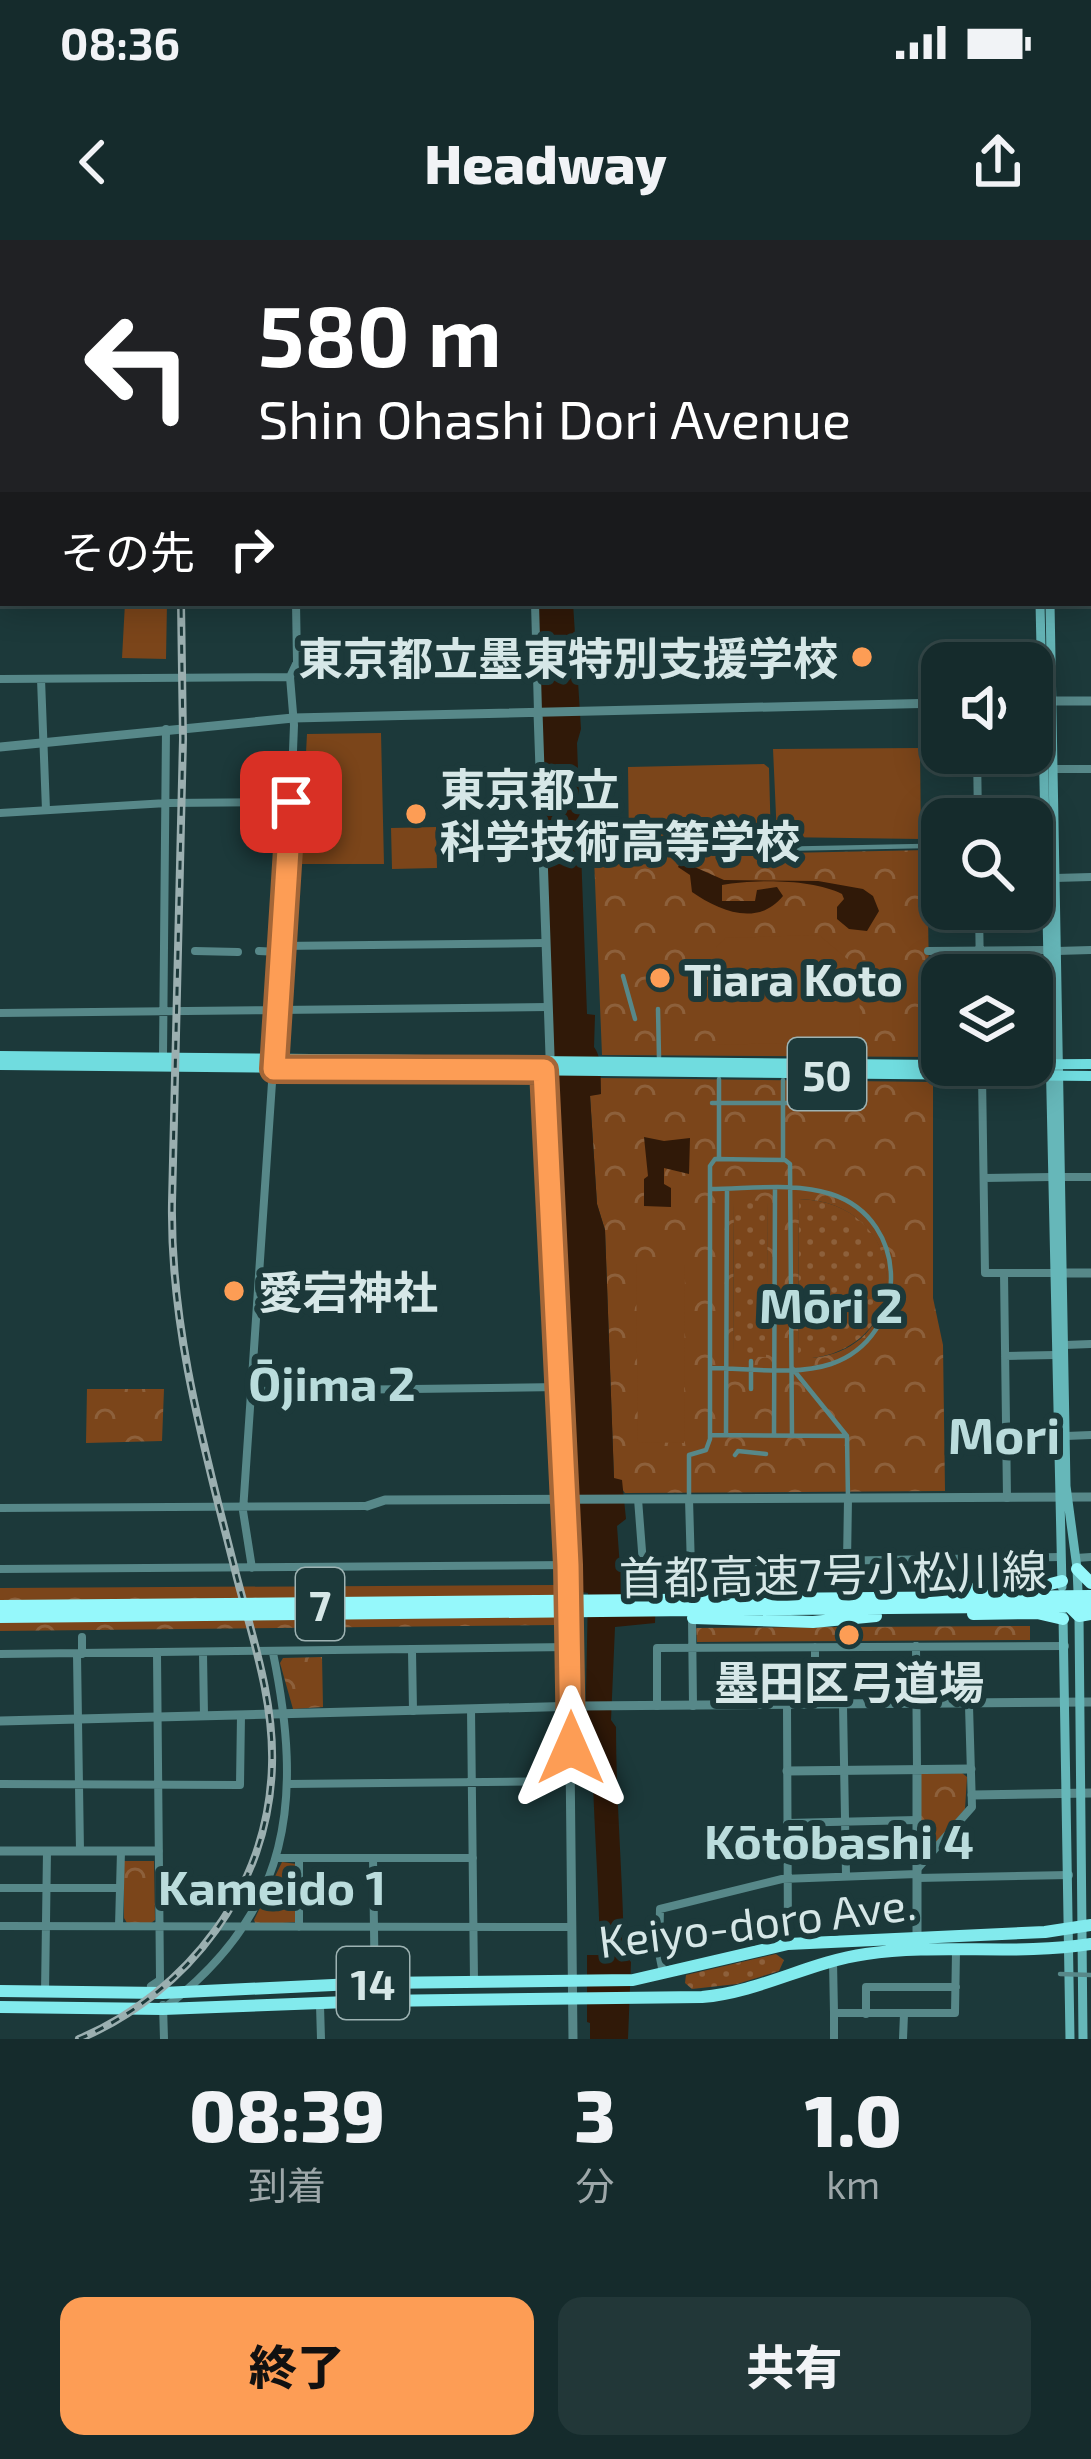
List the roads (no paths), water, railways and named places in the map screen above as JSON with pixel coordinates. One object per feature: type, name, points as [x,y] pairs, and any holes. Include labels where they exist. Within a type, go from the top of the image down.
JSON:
[{"type":"highway","points":[[1077,1563],[1087,1586]]},
{"type":"highway","points":[[640,1601],[670,1594],[1035,1588],[1062,1581]]},
{"type":"highway","points":[[947,1589],[1076,1611]]},
{"type":"highway","name":"首都高速7号小松川線","points":[[0,1606],[1091,1596]]},
{"type":"highway","points":[[578,1612],[765,1622],[1076,1611]]},
{"type":"highway","name":"首都高速7号小松川線","points":[[0,1617],[1076,1611]]},
{"type":"highway","name":"Keiyo-doro Ave.","points":[[0,1991],[163,1993],[375,1983],[633,1980],[788,1944],[1082,1927]]},
{"type":"highway","points":[[788,1944],[794,1973]]},
{"type":"highway","name":"Keiyo-doro Ave.","points":[[0,2007],[163,2009],[682,1997],[732,1994],[833,1960],[881,1952],[1079,1950]]},
{"type":"highway","points":[[678,1970],[682,1997]]},
{"type":"main road","points":[[1040,606],[1041,642]]},
{"type":"main road","points":[[1047,642],[1050,606]]},
{"type":"main road","points":[[1052,951],[1053,769]]},
{"type":"main road","points":[[1051,930],[1065,1345],[1061,1436]]},
{"type":"main road","name":"50","points":[[0,1056],[163,1056],[274,1063]]},
{"type":"main road","name":"50","points":[[1054,1071],[1091,1064]]},
{"type":"main road","name":"50","points":[[0,1065],[551,1065],[921,1074]]},
{"type":"main road","name":"50","points":[[604,1066],[921,1065]]},
{"type":"main road","name":"50","points":[[1054,1071],[1091,1076]]},
{"type":"main road","points":[[1059,1273],[1055,1354],[1061,1436],[1060,1557],[1062,1581],[1085,1644],[1086,1702],[1084,1892],[1070,2039]]},
{"type":"main road","points":[[1062,1498],[1077,1563]]},
{"type":"main road","points":[[1082,1927],[1070,1904],[1065,1646],[1087,1586]]},
{"type":"main road","points":[[1079,1950],[1088,2011],[1083,2039]]},
{"type":"street","points":[[252,1568],[243,1508],[291,802],[290,677],[296,662],[296,606]]},
{"type":"street","points":[[535,606],[564,1499],[576,1707],[571,1781],[572,1927],[579,1998],[573,2039]]},
{"type":"street","points":[[0,679],[290,677]]},
{"type":"street","points":[[41,679],[46,810]]},
{"type":"street","points":[[1053,701],[1091,701]]},
{"type":"street","points":[[0,747],[293,718],[921,703]]},
{"type":"street","points":[[163,1056],[166,729]]},
{"type":"street","points":[[1053,769],[1091,769]]},
{"type":"street","points":[[0,813],[167,803],[291,802]]},
{"type":"street","points":[[626,852],[921,846]]},
{"type":"street","points":[[1055,878],[1091,877]]},
{"type":"street","points":[[980,930],[980,951]]},
{"type":"street","points":[[259,951],[545,943]]},
{"type":"street","points":[[928,951],[1091,950]]},
{"type":"street","points":[[195,951],[238,952]]},
{"type":"street","points":[[623,976],[635,1018]]},
{"type":"street","points":[[0,1013],[548,1007]]},
{"type":"street","points":[[658,1009],[659,1057]]},
{"type":"street","points":[[719,1079],[719,1159]]},
{"type":"street","points":[[782,1160],[787,1103],[783,1080]]},
{"type":"street","points":[[982,1086],[985,1274],[1091,1273]]},
{"type":"street","points":[[716,1103],[787,1103]]},
{"type":"street","points":[[693,1706],[689,1455],[706,1450],[710,1435],[710,1189],[711,1163],[719,1159],[790,1164],[792,1436]]},
{"type":"street","points":[[984,1178],[1091,1177]]},
{"type":"street","points":[[710,1189],[831,1194],[851,1204],[876,1227],[889,1252],[893,1280],[889,1308],[875,1333],[854,1353],[829,1365],[710,1368]]},
{"type":"street","points":[[726,1435],[727,1189]]},
{"type":"street","points":[[774,1436],[775,1190]]},
{"type":"street","points":[[851,1204],[860,1193]]},
{"type":"street","points":[[710,1239],[727,1239]]},
{"type":"street","points":[[775,1239],[793,1239]]},
{"type":"street","points":[[1004,1273],[1006,1498]]},
{"type":"street","points":[[710,1317],[727,1317]]},
{"type":"street","points":[[774,1317],[792,1317]]},
{"type":"street","points":[[1065,1345],[1091,1344]]},
{"type":"street","points":[[1005,1356],[1055,1354]]},
{"type":"street","points":[[751,1365],[751,1389]]},
{"type":"street","points":[[792,1368],[847,1436],[847,1562]]},
{"type":"street","points":[[250,1391],[560,1387]]},
{"type":"street","points":[[710,1435],[847,1436]]},
{"type":"street","points":[[750,1435],[750,1451]]},
{"type":"street","points":[[1006,1438],[1091,1436]]},
{"type":"street","points":[[735,1455],[766,1454]]},
{"type":"street","points":[[0,1508],[367,1506],[385,1500],[1091,1497]]},
{"type":"street","points":[[633,1499],[643,1564],[1060,1557]]},
{"type":"street","points":[[1077,1563],[1091,1557]]},
{"type":"street","points":[[0,1569],[568,1565]]},
{"type":"street","points":[[80,1851],[82,1637]]},
{"type":"street","points":[[916,1646],[917,1951]]},
{"type":"street","points":[[657,1706],[657,1648],[1065,1646]]},
{"type":"street","points":[[814,1647],[815,1706]]},
{"type":"street","points":[[0,1654],[570,1648]]},
{"type":"street","points":[[412,1651],[413,1711]]},
{"type":"street","points":[[203,1653],[204,1716]]},
{"type":"street","points":[[163,2009],[185,1992],[242,1926],[265,1892],[278,1858],[288,1784],[286,1714],[273,1653]]},
{"type":"street","points":[[157,1654],[160,1980],[152,1986],[163,1993],[164,2039]]},
{"type":"street","points":[[0,1721],[631,1706],[1086,1702]]},
{"type":"street","points":[[787,1706],[788,1944]]},
{"type":"street","points":[[843,1706],[845,1875]]},
{"type":"street","points":[[917,1874],[972,1807],[970,1706]]},
{"type":"street","points":[[471,1709],[474,1981]]},
{"type":"street","points":[[0,1784],[240,1785],[242,1715]]},
{"type":"street","points":[[787,1772],[971,1769]]},
{"type":"street","points":[[288,1784],[571,1781]]},
{"type":"street","points":[[972,1795],[1087,1793]]},
{"type":"street","points":[[788,1822],[917,1820]]},
{"type":"street","points":[[0,1851],[158,1851]]},
{"type":"street","points":[[45,1993],[47,1851]]},
{"type":"street","points":[[119,1926],[121,1851]]},
{"type":"street","points":[[278,1858],[473,1858]]},
{"type":"street","points":[[299,1858],[299,1927]]},
{"type":"street","points":[[373,1858],[375,2001]]},
{"type":"street","points":[[663,1973],[660,1910],[788,1878],[1070,1874]]},
{"type":"street","points":[[0,1888],[120,1888]]},
{"type":"street","points":[[0,1926],[572,1927]]},
{"type":"street","points":[[834,2013],[955,2013],[956,1951]]},
{"type":"street","points":[[833,1960],[834,2039]]},
{"type":"street","points":[[1060,1974],[1091,1975]]},
{"type":"street","points":[[866,2014],[866,1987],[956,1987]]},
{"type":"street","points":[[1071,2001],[1088,2011]]},
{"type":"street","points":[[320,2004],[321,2039]]},
{"type":"street","points":[[904,2014],[904,2039]]},
{"type":"railway","points":[[79,2039],[155,1994],[216,1930],[256,1853],[272,1765],[261,1670],[192,1392],[173,1251],[183,739],[181,606]]},
{"type":"place","name":"東京都立墨東特別支援学校","points":[[862,657]]},
{"type":"place","name":"東京都立 科学技術高等学校","points":[[416,814]]},
{"type":"place","name":"Tiara Koto","points":[[660,978]]},
{"type":"place","name":"愛宕神社","points":[[234,1291]]},
{"type":"place","name":"墨田区弓道場","points":[[849,1635]]},
{"type":"district","name":"Mōri 2","points":[[831,1304]]},
{"type":"district","name":"Ōjima 2","points":[[332,1382]]},
{"type":"district","name":"Mori","points":[[1004,1433]]},
{"type":"district","name":"Kōtōbashi 4","points":[[839,1840]]},
{"type":"district","name":"Kameido 1","points":[[272,1886]]}]
